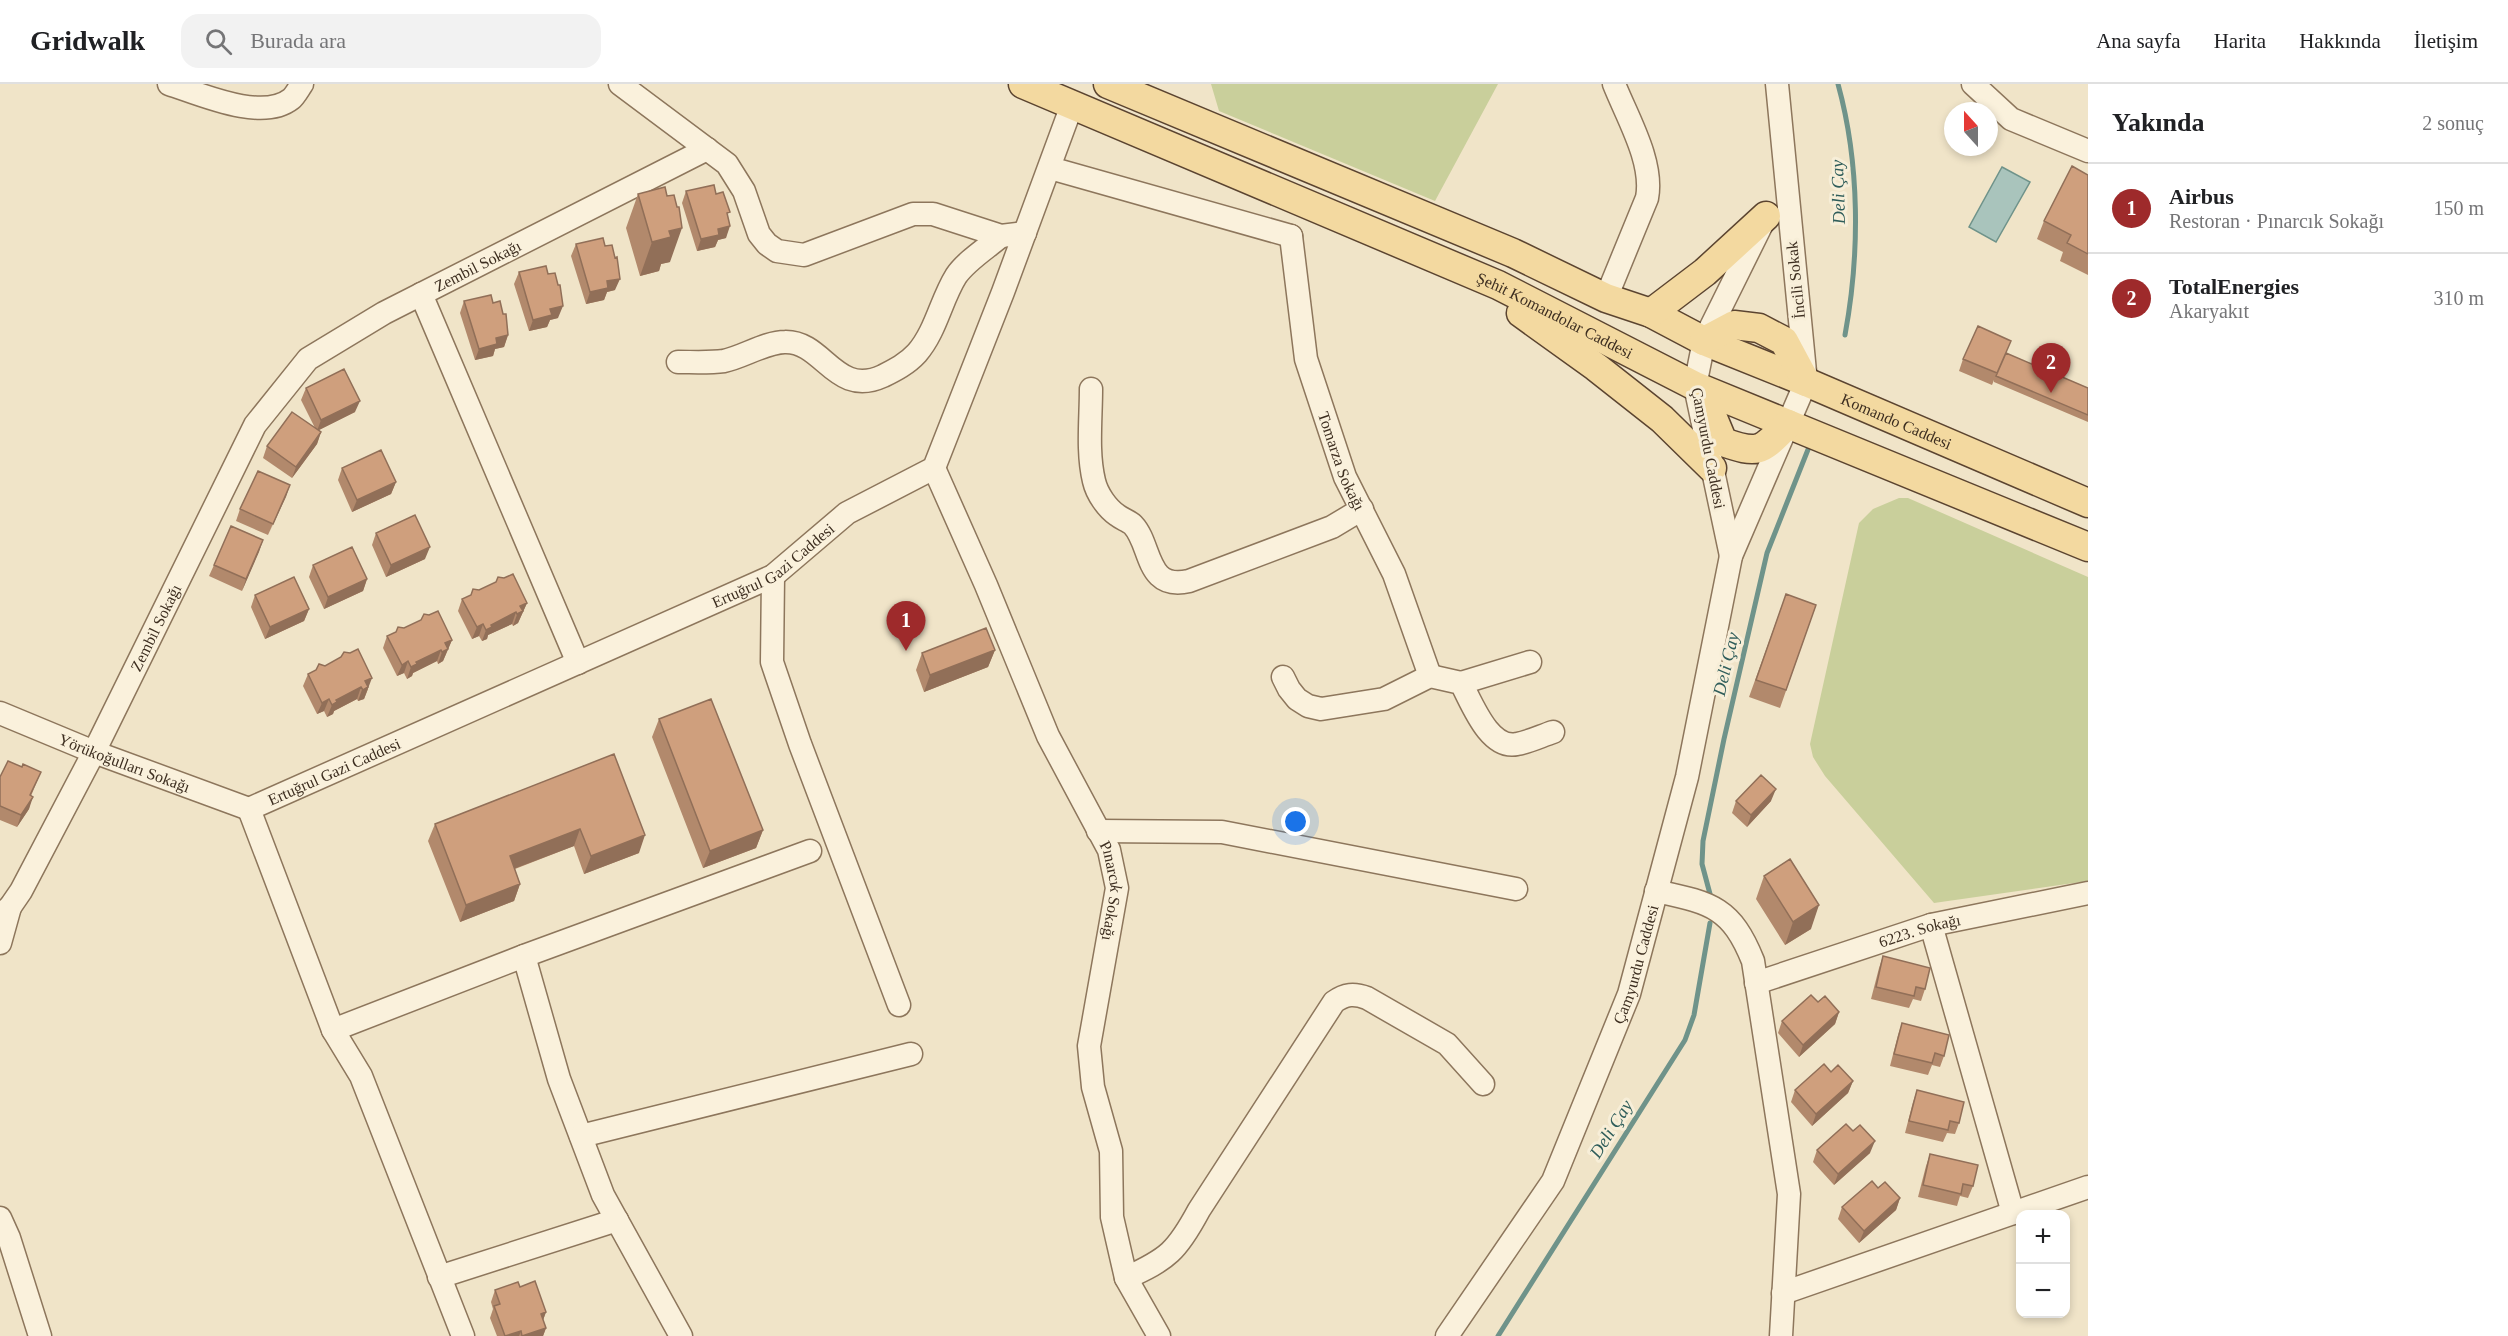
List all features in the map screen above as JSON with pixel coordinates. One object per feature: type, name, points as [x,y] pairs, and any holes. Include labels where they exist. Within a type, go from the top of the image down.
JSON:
[{"type":"main road","name":"Şehit Komandolar Caddesi","points":[[1023,84],[1498,285],[1698,387],[2088,547]]},
{"type":"main road","points":[[1108,84],[1513,254],[1606,298],[1651,313],[1704,341]]},
{"type":"main road","points":[[1651,313],[1705,272],[1766,216]]},
{"type":"main road","points":[[1461,269],[1596,367],[1662,419],[1712,468]]},
{"type":"main road","name":"Komando Caddesi","points":[[1704,341],[1806,381],[2088,502]]},
{"type":"main road","points":[[1698,387],[1723,442],[1748,451],[1767,445],[1788,424]]},
{"type":"street","points":[[169,84],[227,103],[261,110],[291,100],[302,84]]},
{"type":"street","points":[[620,84],[727,164],[744,191],[759,234],[777,251],[804,255],[913,214],[933,214],[1000,236],[1025,233]]},
{"type":"street","points":[[1606,298],[1649,188],[1644,159],[1614,84]]},
{"type":"street","name":"İncili Sokak","points":[[1777,84],[1784,179],[1806,381]]},
{"type":"street","points":[[1973,84],[2011,119],[2088,151]]},
{"type":"street","points":[[934,468],[1050,168],[1072,105]]},
{"type":"street","name":"Zembil Sokağı","points":[[0,943],[5,911],[21,891],[94,752],[255,425],[308,359],[384,313],[707,149]]},
{"type":"street","points":[[1050,168],[1291,236],[1314,208]]},
{"type":"street","points":[[1704,341],[1784,179]]},
{"type":"street","points":[[678,362],[723,361],[786,342],[806,348],[845,378],[867,381],[878,378],[899,369],[917,353],[930,333],[942,301],[957,273],[1000,236]]},
{"type":"street","name":"Tomarza Sokağı","points":[[1291,236],[1306,359],[1345,477],[1394,574],[1430,676]]},
{"type":"street","points":[[421,294],[578,663]]},
{"type":"street","name":"Çamyurdu Caddesi","points":[[1704,341],[1698,387],[1731,556]]},
{"type":"street","name":"Çamyurdu Caddesi","points":[[1447,1336],[1552,1181],[1629,994],[1687,777],[1731,556],[1806,381]]},
{"type":"street","points":[[1091,389],[1091,465],[1095,484],[1110,508],[1133,525],[1153,566],[1164,579],[1172,582],[1189,581],[1332,527],[1362,509]]},
{"type":"street","name":"Ertuğrul Gazi Caddesi","points":[[249,809],[773,576],[847,513],[934,468]]},
{"type":"street","name":"Pınarcık Sokağı","points":[[934,468],[986,585],[1048,736],[1109,850],[1117,888],[1089,1046],[1093,1087],[1111,1151],[1112,1217],[1126,1278],[1159,1336]]},
{"type":"street","points":[[773,576],[772,663],[800,744],[899,1005]]},
{"type":"street","points":[[1283,677],[1288,689],[1308,706],[1334,709],[1384,699],[1430,676],[1461,683],[1530,662]]},
{"type":"street","points":[[1461,683],[1489,732],[1501,742],[1517,744],[1553,732]]},
{"type":"street","name":"Yörükoğulları Sokağı","points":[[0,713],[94,752],[249,809]]},
{"type":"street","points":[[249,809],[333,1030],[361,1076],[463,1336]]},
{"type":"street","points":[[1098,831],[1222,832],[1516,889]]},
{"type":"street","points":[[333,1030],[524,956],[810,851]]},
{"type":"street","points":[[1656,891],[1701,901],[1725,915],[1743,936],[1754,961],[1789,1194],[1781,1336]]},
{"type":"street","name":"6223. Sokağı","points":[[1756,983],[1931,925],[2088,893]]},
{"type":"street","points":[[1931,925],[2013,1213]]},
{"type":"street","points":[[524,956],[559,1079],[603,1195],[681,1336]]},
{"type":"street","points":[[1126,1278],[1157,1264],[1182,1241],[1198,1210],[1334,1002],[1341,997],[1350,994],[1367,998],[1447,1044],[1483,1084]]},
{"type":"street","points":[[580,1136],[911,1054]]},
{"type":"street","points":[[1784,1293],[2088,1187]]},
{"type":"street","points":[[0,1218],[9,1238],[40,1336]]},
{"type":"street","points":[[439,1277],[617,1220]]},
{"type":"green space","points":[[1211,84],[1498,84],[1435,201],[1219,111]]},
{"type":"green space","points":[[1899,498],[1908,498],[2088,577],[2088,881],[1934,903],[1825,776],[1813,757],[1810,744],[1859,523],[1873,509]]},
{"type":"water","points":[[2002,167],[2030,182],[1996,242],[1969,227]]},
{"type":"building","points":[[2072,166],[2088,175],[2088,254],[2067,243],[2071,235],[2044,221]]},
{"type":"building","points":[[714,185],[716,194],[723,192],[730,212],[727,213],[730,226],[718,229],[719,235],[701,239],[686,191]]},
{"type":"building","points":[[665,187],[667,196],[674,195],[677,207],[679,207],[682,228],[669,231],[671,237],[652,242],[638,194]]},
{"type":"building","points":[[603,238],[605,246],[612,245],[615,258],[617,257],[620,279],[607,281],[608,288],[590,292],[576,244]]},
{"type":"building","points":[[546,266],[548,274],[555,273],[558,285],[560,285],[563,306],[550,309],[552,315],[533,320],[519,272]]},
{"type":"building","points":[[491,295],[493,303],[500,301],[503,314],[506,314],[508,335],[496,338],[497,344],[479,349],[464,301]]},
{"type":"building","points":[[1978,326],[2011,341],[1997,373],[1963,359]]},
{"type":"building","points":[[2006,353],[2088,388],[2088,415],[1996,376]]},
{"type":"building","points":[[344,369],[360,401],[321,420],[306,388]]},
{"type":"building","points":[[292,412],[321,432],[296,467],[267,446]]},
{"type":"building","points":[[381,450],[396,482],[357,500],[342,468]]},
{"type":"building","points":[[258,471],[290,485],[273,524],[240,509]]},
{"type":"building","points":[[415,515],[430,547],[391,565],[376,533]]},
{"type":"building","points":[[231,526],[263,540],[246,579],[214,565]]},
{"type":"building","points":[[352,547],[367,579],[328,597],[313,565]]},
{"type":"building","points":[[513,574],[527,603],[520,606],[523,611],[517,614],[516,612],[486,630],[483,624],[477,627],[462,599],[471,595],[473,589],[479,590],[496,582],[498,577],[504,578]]},
{"type":"building","points":[[294,577],[309,609],[270,627],[255,595]]},
{"type":"building","points":[[1786,594],[1816,605],[1786,690],[1756,680]]},
{"type":"building","points":[[438,611],[452,640],[445,643],[448,649],[416,662],[417,664],[411,667],[408,661],[402,665],[387,636],[396,632],[398,627],[404,628],[421,620],[424,614],[429,615]]},
{"type":"building","points":[[986,628],[995,650],[930,675],[922,653]]},
{"type":"building","points":[[358,649],[372,678],[365,681],[368,687],[363,690],[361,687],[336,700],[337,702],[332,705],[329,699],[322,703],[308,674],[316,670],[319,664],[325,666],[341,657],[344,652],[350,653]]},
{"type":"building","points":[[711,699],[763,830],[710,851],[659,719]]},
{"type":"building","points":[[614,754],[645,835],[591,856],[580,829],[510,856],[520,884],[466,905],[435,824]]},
{"type":"building","points":[[8,761],[22,767],[23,764],[41,772],[30,795],[33,797],[21,815],[0,806],[0,777]]},
{"type":"building","points":[[1761,775],[1776,789],[1751,815],[1736,801]]},
{"type":"building","points":[[1790,859],[1819,905],[1793,922],[1764,876]]},
{"type":"building","points":[[1883,956],[1930,968],[1925,989],[1916,987],[1914,996],[1876,987]]},
{"type":"building","points":[[1811,995],[1818,1002],[1825,996],[1839,1012],[1803,1045],[1782,1021]]},
{"type":"building","points":[[1902,1023],[1949,1035],[1944,1056],[1935,1053],[1932,1063],[1894,1054]]},
{"type":"building","points":[[1824,1064],[1831,1072],[1838,1065],[1853,1081],[1816,1114],[1795,1090]]},
{"type":"building","points":[[1917,1090],[1964,1102],[1959,1123],[1950,1121],[1948,1130],[1909,1121]]},
{"type":"building","points":[[1846,1124],[1853,1131],[1860,1125],[1875,1141],[1838,1174],[1817,1150]]},
{"type":"building","points":[[1930,1154],[1978,1165],[1973,1186],[1963,1184],[1961,1194],[1923,1185]]},
{"type":"building","points":[[1872,1181],[1878,1188],[1885,1182],[1900,1198],[1864,1231],[1842,1207]]},
{"type":"building","points":[[535,1281],[546,1312],[541,1314],[546,1328],[522,1336],[521,1331],[505,1336],[494,1306],[500,1304],[495,1290],[518,1282],[520,1287]]},
{"type":"waterway","name":"Deli Çay","points":[[1838,84],[1850,146],[1855,209],[1853,273],[1845,335]]},
{"type":"waterway","name":"Deli Çay","points":[[1710,894],[1702,864],[1703,841],[1724,739],[1767,553],[1809,447]]},
{"type":"waterway","name":"Deli Çay","points":[[1498,1336],[1685,1040],[1694,1015],[1710,923]]},
{"type":"place","name":"TotalEnergies","points":[[2051,393]]},
{"type":"place","name":"Airbus","points":[[906,651]]}]
